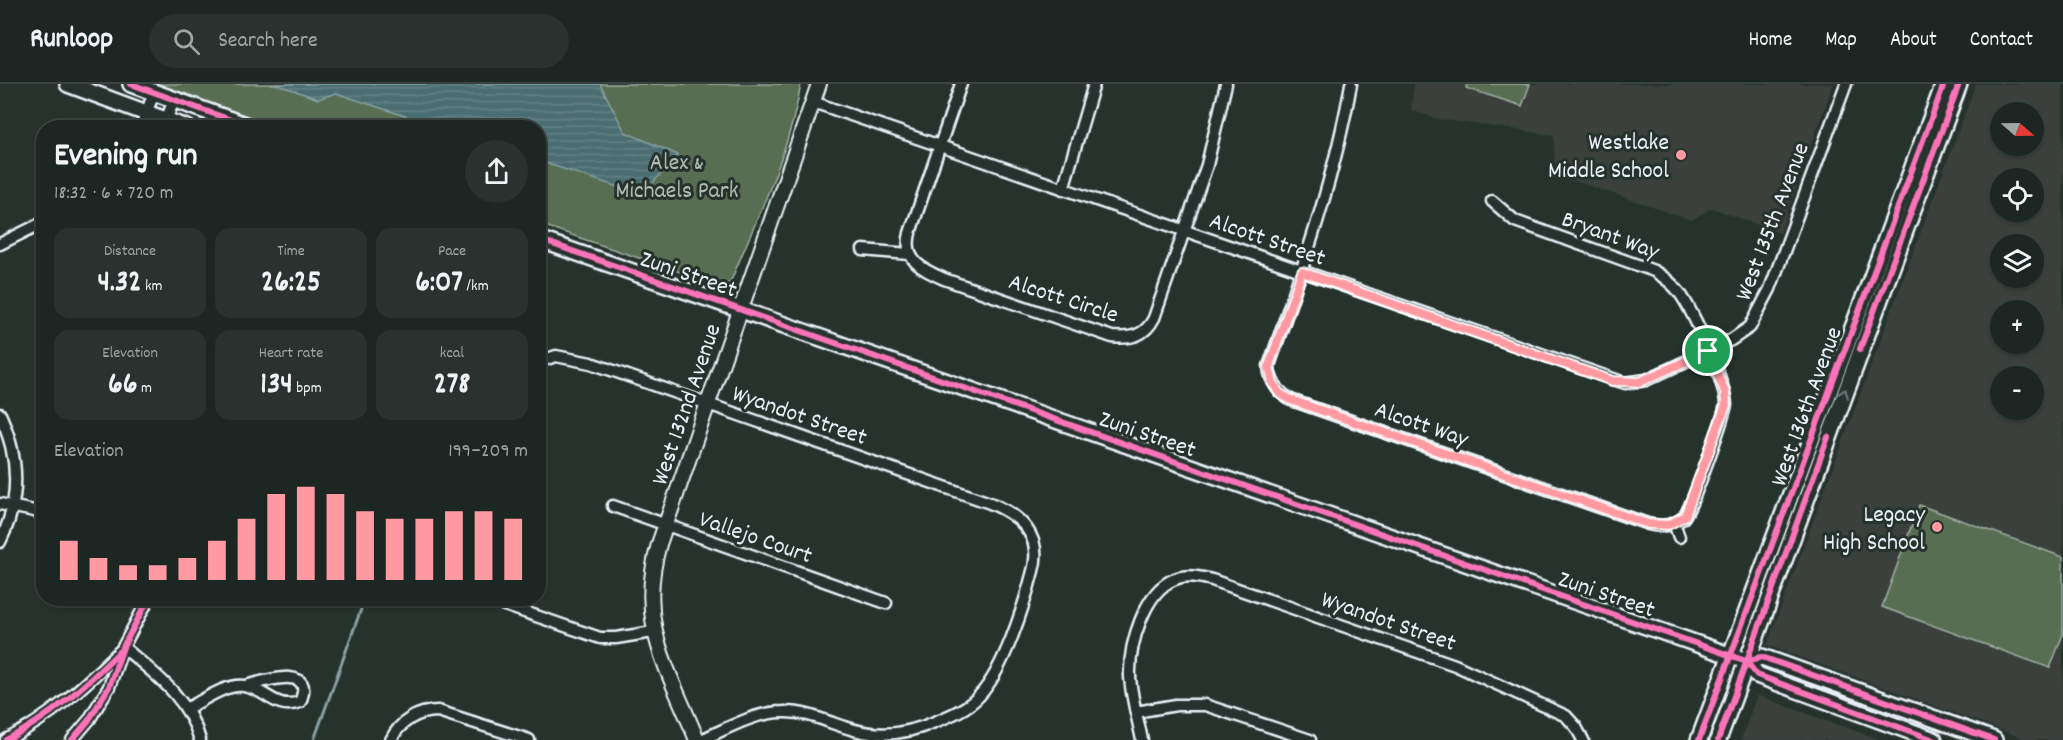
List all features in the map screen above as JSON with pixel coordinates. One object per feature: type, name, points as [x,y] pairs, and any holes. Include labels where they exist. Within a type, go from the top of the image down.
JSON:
[{"type":"main road","points":[[68,84],[146,112],[159,120]]},
{"type":"main road","points":[[131,84],[231,120]]},
{"type":"main road","name":"West 136th Avenue","points":[[1718,740],[1944,84]]},
{"type":"main road","name":"West 136th Avenue","points":[[1699,740],[1959,84]]},
{"type":"main road","name":"Zuni Street","points":[[546,242],[1731,656],[1746,661],[1762,657],[1994,740]]},
{"type":"main road","name":"Zuni Street","points":[[1746,661],[1757,675],[1934,740]]},
{"type":"street","name":"West 132nd Avenue","points":[[699,740],[654,632],[650,583],[666,526],[819,84]]},
{"type":"street","points":[[863,250],[909,254],[910,233],[960,84]]},
{"type":"street","points":[[1063,189],[1094,84]]},
{"type":"street","name":"Alcott Circle","points":[[909,254],[918,267],[944,279],[1112,337],[1126,338],[1139,335],[1154,318],[1185,231],[1207,165],[1226,84]]},
{"type":"street","name":"Alcott Way","points":[[1351,84],[1328,188],[1269,366],[1268,386],[1291,400],[1648,524],[1658,526],[1674,524]]},
{"type":"street","name":"West 135th Avenue","points":[[1708,351],[1741,334],[1759,314],[1846,84]]},
{"type":"street","points":[[144,120],[154,92]]},
{"type":"street","points":[[166,120],[174,99]]},
{"type":"street","name":"Alcott Street","points":[[813,102],[1613,381],[1640,382],[1708,351]]},
{"type":"street","name":"Bryant Way","points":[[1492,201],[1515,221],[1654,271],[1671,281],[1682,295],[1725,392],[1726,405],[1688,510],[1674,524]]},
{"type":"street","points":[[0,244],[36,226]]},
{"type":"street","points":[[1139,335],[1143,347]]},
{"type":"street","name":"Wyandot Street","points":[[546,359],[556,356],[574,358],[990,503],[1016,516],[1032,536],[1035,564],[1004,655],[979,697],[963,709],[920,729],[888,735],[868,733],[803,713],[773,713],[699,740]]},
{"type":"street","points":[[0,542],[14,507],[15,460],[1,418]]},
{"type":"street","points":[[0,504],[36,511]]},
{"type":"street","name":"Vallejo Court","points":[[613,506],[886,603]]},
{"type":"street","points":[[1674,524],[1679,537]]},
{"type":"street","name":"Wyandot Street","points":[[1136,712],[1130,676],[1132,651],[1150,602],[1170,581],[1185,576],[1212,580],[1434,657],[1566,716],[1582,737]]},
{"type":"street","points":[[72,740],[90,720],[109,687],[123,647],[145,606]]},
{"type":"street","points":[[507,606],[600,638],[654,632]]},
{"type":"street","points":[[123,647],[153,672],[188,708],[200,740]]},
{"type":"street","points":[[6,740],[31,727],[67,702],[123,647]]},
{"type":"street","points":[[188,708],[230,687],[246,686],[288,676],[295,678],[304,693],[300,702],[289,706],[276,703],[246,686]]},
{"type":"street","points":[[1142,740],[1136,712],[1176,705],[1205,705],[1310,740]]},
{"type":"street","points":[[391,740],[401,725],[411,717],[424,712],[445,712],[529,740]]},
{"type":"shaded area","name":"Westlake Middle School","points":[[1414,84],[1833,84],[1780,233],[1712,208],[1691,220],[1555,174],[1554,135],[1438,119],[1411,110]]},
{"type":"shaded area","name":"Legacy High School","points":[[1976,84],[2063,84],[2063,740],[2029,740],[1767,645]]},
{"type":"shaded area","points":[[1757,695],[1791,708],[1881,740],[1741,740]]},
{"type":"green space","name":"Alex & Michaels Park","points":[[156,84],[801,84],[789,135],[761,210],[730,283],[718,285],[546,226],[546,120],[254,120]]},
{"type":"green space","points":[[1467,84],[1530,84],[1522,106],[1466,88]]},
{"type":"green space","points":[[1919,505],[2063,557],[2063,634],[2050,668],[1882,607]]},
{"type":"water","points":[[276,84],[600,84],[625,132],[678,155],[642,195],[546,163],[546,120],[417,120],[336,93],[318,99]]},
{"type":"waterway","points":[[314,740],[362,606]]},
{"type":"cycle path","points":[[131,84],[231,120]]},
{"type":"cycle path","points":[[1699,740],[1944,84]]},
{"type":"cycle path","points":[[1860,349],[1959,84]]},
{"type":"cycle path","points":[[546,242],[1746,661],[1757,675],[1934,740]]},
{"type":"cycle path","points":[[1718,740],[1828,437]]},
{"type":"cycle path","points":[[72,740],[89,720],[109,687],[123,647],[145,606]]},
{"type":"cycle path","points":[[6,740],[66,700],[119,652]]},
{"type":"cycle path","points":[[1746,661],[1762,657],[1994,740]]},
{"type":"place","name":"Westlake Middle School","points":[[1681,155]]},
{"type":"place","name":"Legacy High School","points":[[1937,527]]},
{"type":"route","points":[[1302,272],[1613,381],[1640,382],[1708,351],[1725,392],[1724,412],[1685,516],[1674,524],[1658,526],[1291,400],[1279,393],[1273,383],[1269,366],[1302,272]]}]
